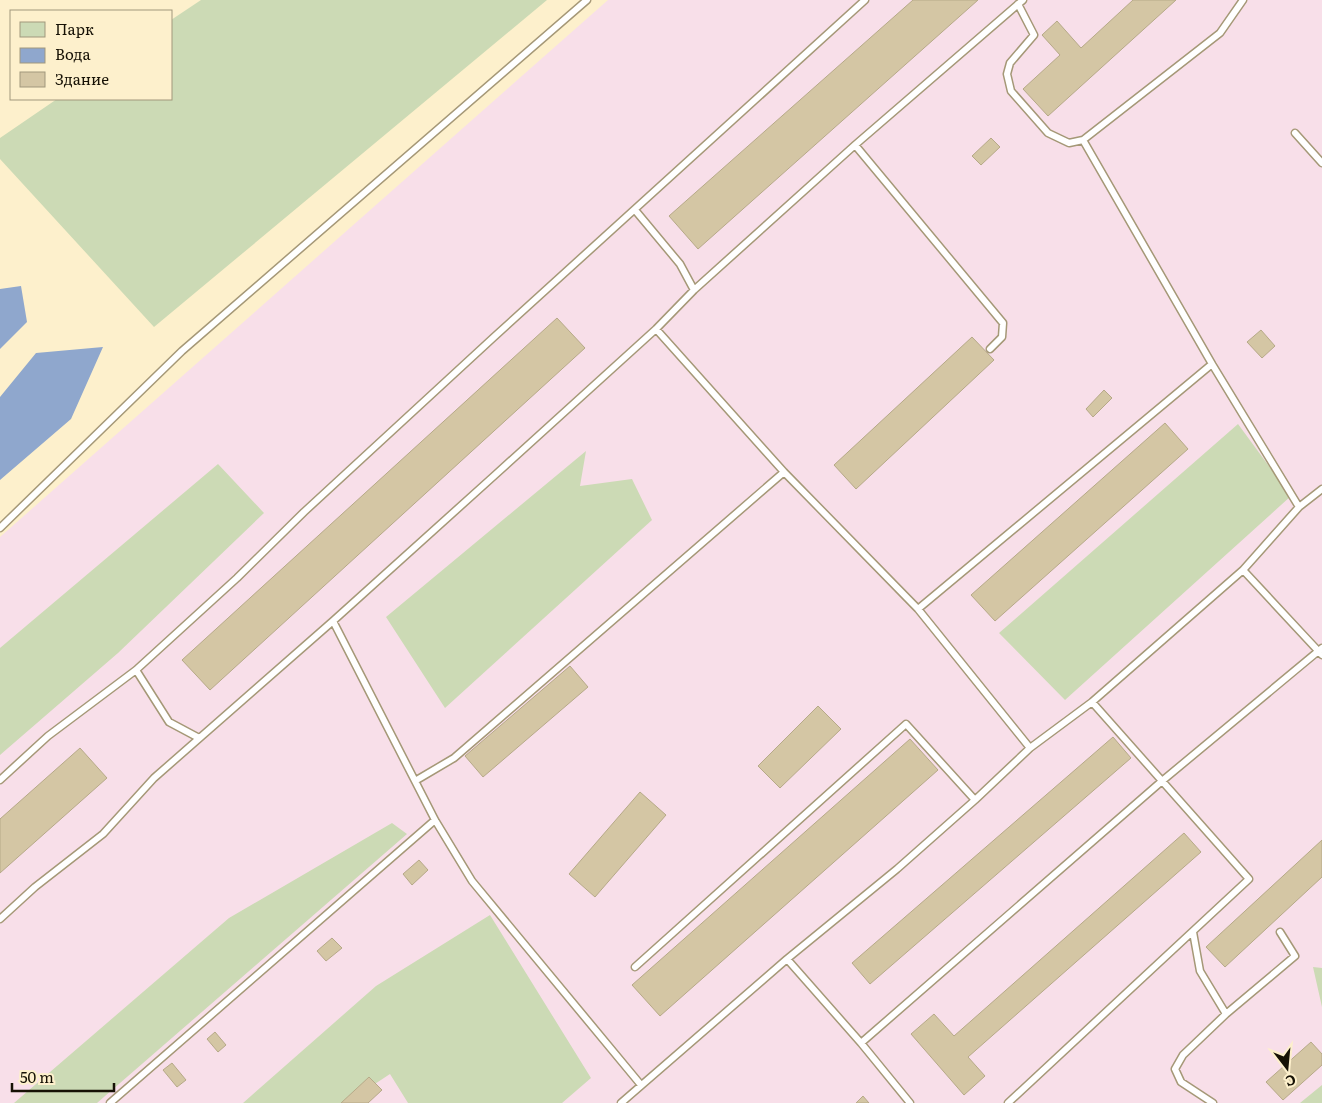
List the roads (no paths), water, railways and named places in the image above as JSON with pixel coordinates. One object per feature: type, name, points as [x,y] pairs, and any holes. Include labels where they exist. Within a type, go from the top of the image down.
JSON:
[{"type":"lane","points":[[0,528],[182,351],[587,0]]},
{"type":"lane","points":[[0,780],[48,736],[136,670],[312,506],[865,0]]},
{"type":"lane","points":[[0,919],[35,887],[104,834],[154,778],[333,621],[656,329],[694,290],[855,146],[1021,2],[1034,35],[1010,63],[1007,74],[1011,91],[1048,133],[1069,143],[1083,140],[1220,33],[1242,0]]},
{"type":"lane","points":[[1295,133],[1322,163]]},
{"type":"lane","points":[[1083,140],[1212,364],[1299,507]]},
{"type":"lane","points":[[855,146],[1003,323],[1002,337],[990,349]]},
{"type":"lane","points":[[635,210],[680,264],[694,290]]},
{"type":"lane","points":[[656,329],[784,472],[918,610],[1030,748]]},
{"type":"lane","points":[[918,610],[1212,364]]},
{"type":"lane","points":[[415,781],[454,758],[784,472]]},
{"type":"lane","points":[[621,1103],[788,959],[897,869],[1030,748],[1092,702],[1243,570],[1299,507],[1322,489]]},
{"type":"lane","points":[[861,1044],[1162,781],[1321,651],[1243,570]]},
{"type":"lane","points":[[333,621],[435,820],[472,881],[641,1085]]},
{"type":"lane","points":[[136,670],[170,722],[199,738]]},
{"type":"lane","points":[[1008,1103],[1249,879],[1092,702]]},
{"type":"lane","points":[[636,968],[906,724],[975,800]]},
{"type":"lane","points":[[110,1103],[435,820]]},
{"type":"lane","points":[[1193,932],[1200,971],[1226,1014]]},
{"type":"lane","points":[[1213,1103],[1181,1082],[1175,1069],[1183,1054],[1226,1014],[1295,956],[1280,932]]},
{"type":"lane","points":[[788,959],[910,1103]]},
{"type":"water","points":[[21,286],[27,322],[0,349],[0,289]]},
{"type":"water","points":[[103,347],[71,419],[0,480],[0,397],[36,353]]}]
